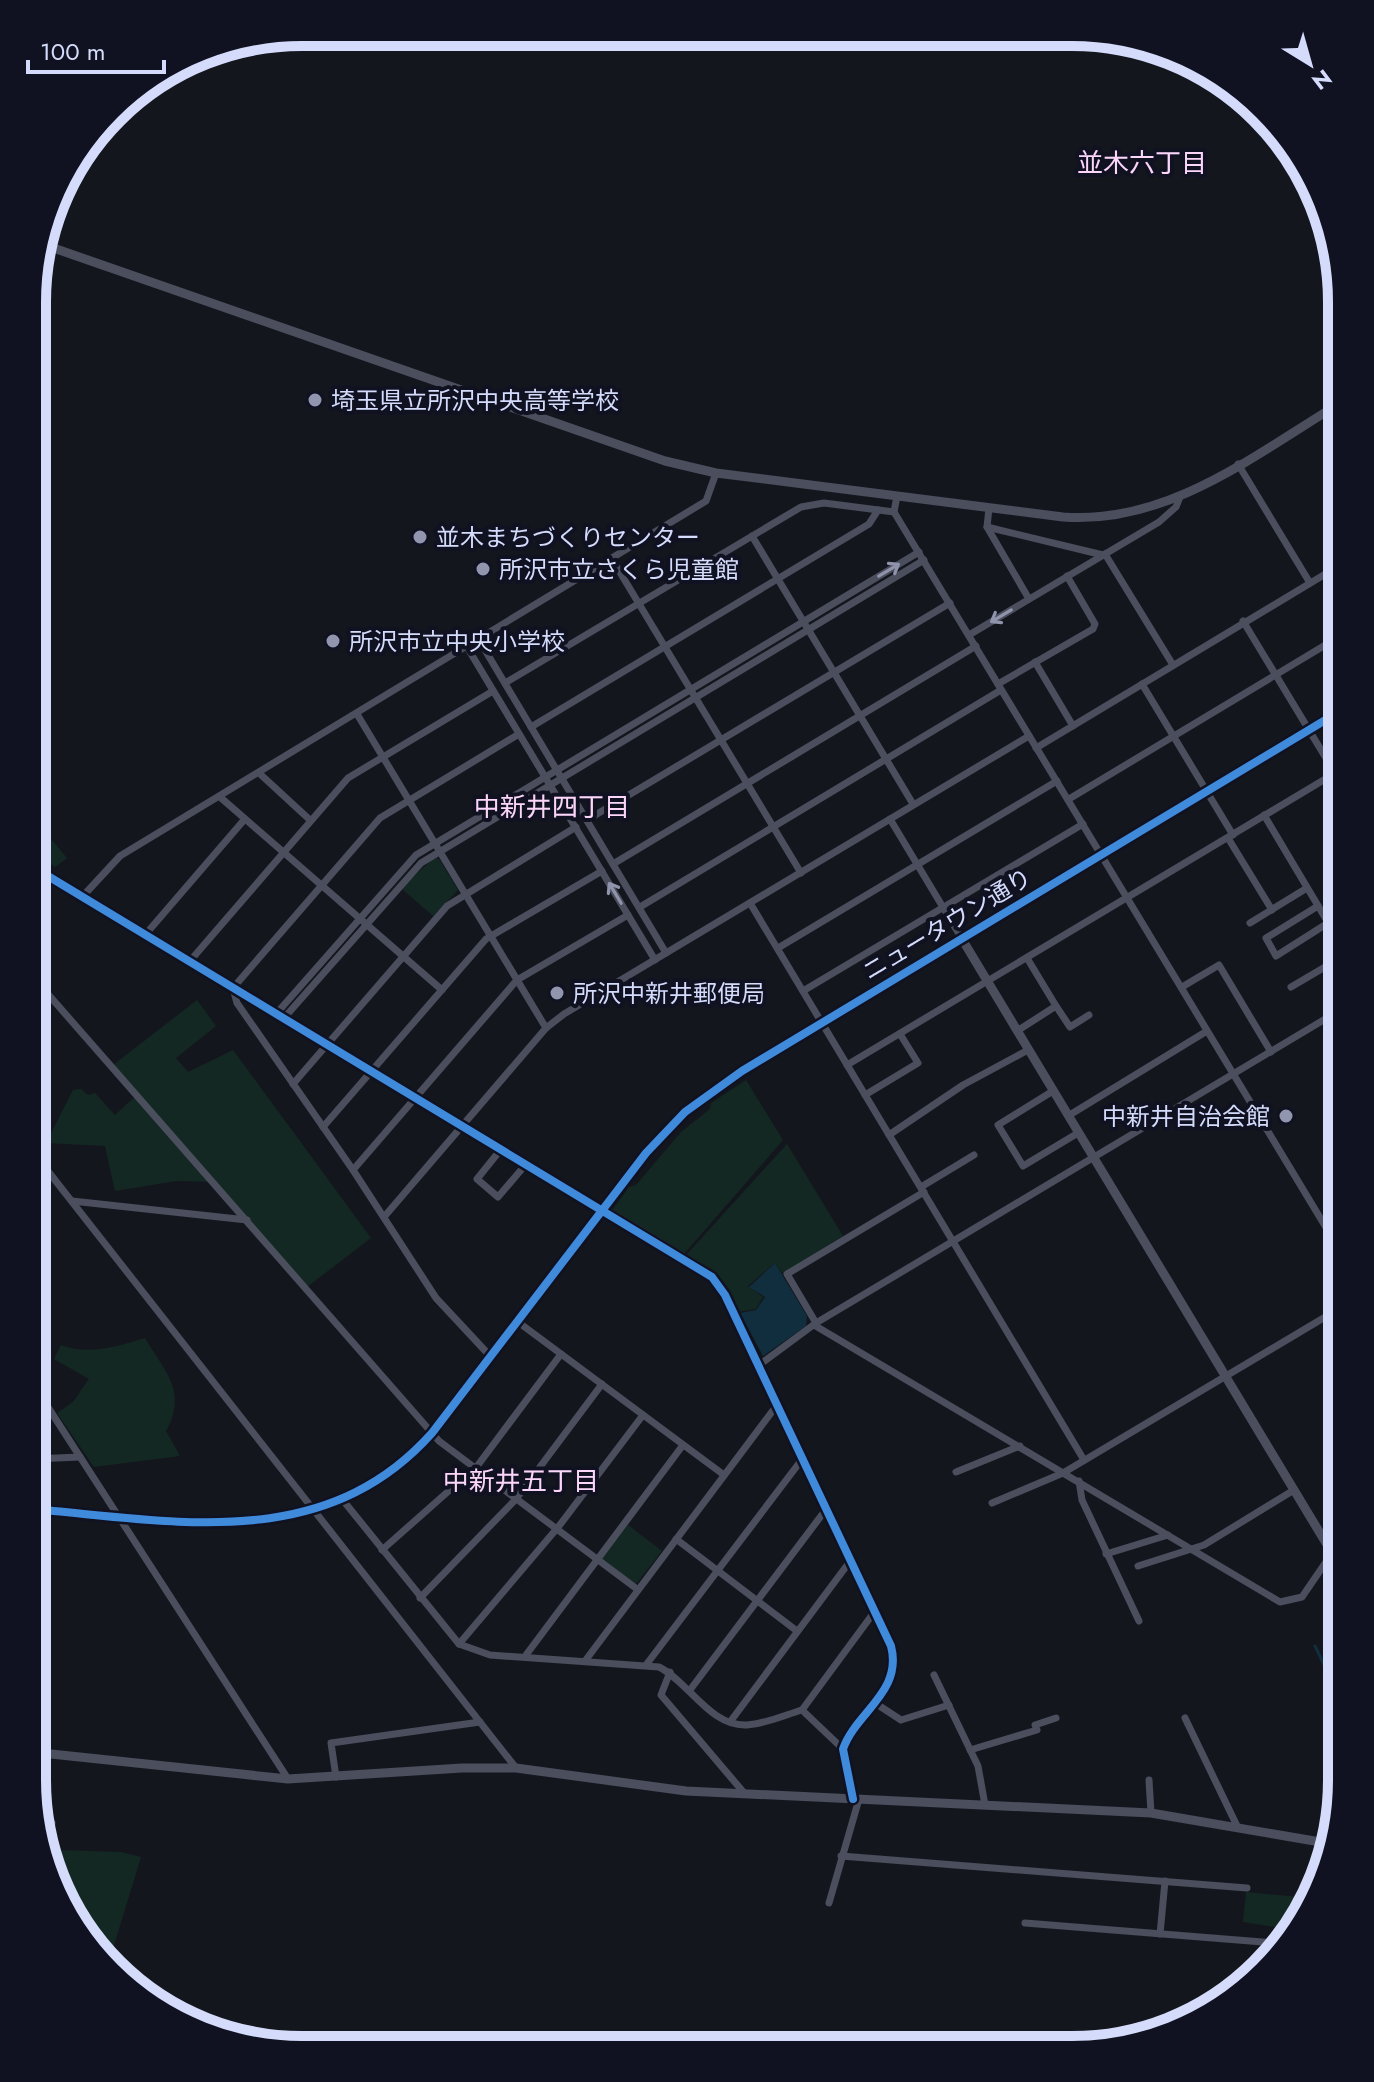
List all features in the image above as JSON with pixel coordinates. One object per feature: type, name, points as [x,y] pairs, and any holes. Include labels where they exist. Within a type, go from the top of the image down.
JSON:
[{"type":"street","points":[[53,248],[585,435],[716,473],[989,508],[1099,519],[1130,515],[1180,497],[1328,410]]},
{"type":"street","points":[[1238,464],[1310,583]]},
{"type":"street","points":[[83,896],[120,856],[706,501],[716,473]]},
{"type":"street","points":[[897,496],[894,512],[1327,1230]]},
{"type":"street","points":[[969,635],[1159,522],[1176,507],[1180,497]]},
{"type":"street","points":[[505,683],[809,504],[894,512]]},
{"type":"street","points":[[989,508],[987,527],[1029,599]]},
{"type":"street","points":[[531,727],[869,524],[878,510]]},
{"type":"street","points":[[987,527],[1104,554],[1173,665]]},
{"type":"street","points":[[752,536],[913,804]]},
{"type":"street","points":[[807,626],[919,552]]},
{"type":"street","points":[[612,559],[801,873]]},
{"type":"street","points":[[280,1016],[362,921],[437,847],[693,693],[924,560]]},
{"type":"street","points":[[1036,748],[1328,572]]},
{"type":"street","points":[[640,907],[1093,629],[1095,624],[1067,576]]},
{"type":"street","points":[[587,820],[950,603]]},
{"type":"street","points":[[1243,621],[1328,756]]},
{"type":"street","points":[[479,640],[666,953]]},
{"type":"street","points":[[1069,799],[1328,643]]},
{"type":"street","points":[[613,864],[976,646]]},
{"type":"street","points":[[467,647],[655,960]]},
{"type":"street","points":[[1035,662],[1073,726]]},
{"type":"street","points":[[1142,684],[1272,910]]},
{"type":"street","points":[[190,961],[348,778],[493,691]]},
{"type":"street","points":[[357,714],[546,1028]]},
{"type":"street","name":"ニュータウン通り","points":[[46,1510],[232,1524],[313,1511],[390,1472],[432,1433],[602,1208],[646,1153],[685,1112],[734,1076],[1328,719]]},
{"type":"street","points":[[233,988],[380,818],[519,734]]},
{"type":"street","points":[[384,1217],[546,1028],[1029,736]]},
{"type":"street","points":[[259,773],[310,820]]},
{"type":"street","points":[[847,1065],[1328,777]]},
{"type":"street","points":[[778,948],[1057,781]]},
{"type":"street","points":[[220,797],[442,990]]},
{"type":"street","points":[[1264,815],[1328,922]]},
{"type":"street","points":[[890,819],[1327,1545]]},
{"type":"street","points":[[145,935],[244,820]]},
{"type":"street","points":[[803,991],[1083,824]]},
{"type":"street","points":[[293,1084],[447,906],[576,827]]},
{"type":"street","points":[[323,1127],[491,937],[602,871]]},
{"type":"street","points":[[46,875],[712,1277],[759,1365],[827,1508],[875,1611],[893,1660],[888,1684],[843,1749]]},
{"type":"street","points":[[46,881],[52,878]]},
{"type":"street","points":[[1250,923],[1307,888]]},
{"type":"street","points":[[750,903],[1084,1460]]},
{"type":"street","points":[[1318,906],[1266,938],[1276,956],[1328,923]]},
{"type":"street","points":[[353,1170],[517,980],[628,915]]},
{"type":"street","points":[[1027,958],[1070,1027],[1089,1015]]},
{"type":"street","points":[[1182,987],[1219,965],[1271,1052]]},
{"type":"street","points":[[1291,987],[1328,965]]},
{"type":"street","points":[[233,988],[237,1003],[353,1170],[436,1298],[491,1357]]},
{"type":"street","points":[[46,992],[432,1433],[637,1589]]},
{"type":"street","points":[[1017,1031],[1056,1006]]},
{"type":"street","points":[[759,1365],[815,1324],[1328,1018]]},
{"type":"street","points":[[1068,1116],[1207,1031]]},
{"type":"street","points":[[865,1095],[918,1063],[900,1034]]},
{"type":"street","points":[[889,1135],[963,1085],[1028,1050]]},
{"type":"street","points":[[1053,1091],[998,1125],[1023,1166],[1078,1133]]},
{"type":"street","points":[[502,1148],[477,1179],[498,1197],[527,1163]]},
{"type":"street","points":[[974,1155],[787,1274],[815,1324],[1280,1602],[1302,1597],[1327,1560]]},
{"type":"street","points":[[46,1168],[516,1768]]},
{"type":"street","points":[[72,1201],[247,1220]]},
{"type":"street","points":[[992,1503],[1063,1473],[1327,1316]]},
{"type":"street","points":[[518,1322],[724,1475]]},
{"type":"street","points":[[382,1550],[475,1468],[561,1354]]},
{"type":"street","points":[[420,1598],[516,1499],[602,1384]]},
{"type":"street","points":[[46,1405],[288,1779]]},
{"type":"street","points":[[585,1661],[777,1405]]},
{"type":"street","points":[[459,1644],[556,1529],[643,1415]]},
{"type":"street","points":[[526,1655],[683,1445]]},
{"type":"street","points":[[956,1472],[1020,1446]]},
{"type":"street","points":[[46,1458],[80,1457]]},
{"type":"street","points":[[646,1665],[803,1458]]},
{"type":"street","points":[[1079,1481],[1082,1500],[1139,1621]]},
{"type":"street","points":[[1138,1566],[1194,1550],[1294,1490]]},
{"type":"street","points":[[342,1499],[459,1644],[490,1655],[646,1665],[670,1672],[713,1713],[730,1722],[747,1725],[802,1710],[875,1611]]},
{"type":"street","points":[[690,1690],[827,1508]]},
{"type":"street","points":[[1106,1554],[1168,1535]]},
{"type":"street","points":[[676,1539],[797,1631]]},
{"type":"street","points":[[730,1722],[851,1560]]},
{"type":"street","points":[[670,1672],[661,1695],[745,1794]]},
{"type":"street","points":[[934,1675],[978,1766],[985,1805]]},
{"type":"street","points":[[875,1703],[901,1720],[949,1705]]},
{"type":"street","points":[[802,1710],[843,1749],[856,1799],[829,1903]]},
{"type":"street","points":[[970,1750],[1037,1730],[1035,1725],[1056,1718]]},
{"type":"street","points":[[1185,1718],[1238,1828]]},
{"type":"street","points":[[336,1777],[331,1743],[480,1722]]},
{"type":"street","points":[[46,1748],[49,1754]]},
{"type":"street","points":[[46,1754],[288,1779],[462,1768],[516,1768],[686,1791],[1151,1813],[1320,1842]]},
{"type":"street","points":[[1149,1780],[1151,1813]]},
{"type":"street","points":[[51,1828],[52,1823]]},
{"type":"street","points":[[841,1856],[1247,1888]]},
{"type":"street","points":[[1160,1934],[1165,1881]]},
{"type":"street","points":[[1025,1923],[1269,1943]]},
{"type":"green space","points":[[46,833],[67,858],[55,867],[46,861]]},
{"type":"green space","points":[[434,858],[439,859],[458,890],[433,916],[401,888]]},
{"type":"green space","points":[[197,1000],[216,1026],[176,1058],[188,1072],[233,1050],[371,1238],[307,1287],[216,1182],[177,1181],[115,1191],[105,1146],[46,1143],[73,1090],[81,1089],[88,1095],[95,1093],[115,1115],[138,1094],[113,1065]]},
{"type":"green space","points":[[746,1080],[783,1140],[684,1254],[613,1209],[629,1187],[636,1185],[681,1132],[710,1109],[711,1103]]},
{"type":"green space","points":[[787,1144],[843,1236],[782,1273],[775,1263],[748,1286],[763,1297],[756,1309],[738,1312],[723,1281],[687,1254]]},
{"type":"green space","points":[[145,1338],[166,1372],[174,1393],[175,1405],[166,1431],[180,1456],[94,1467],[57,1413],[73,1402],[89,1379],[54,1359],[61,1345],[93,1350]]},
{"type":"green space","points":[[628,1525],[662,1551],[636,1584],[602,1559]]},
{"type":"green space","points":[[57,1852],[121,1852],[141,1857],[112,1951],[80,1908]]},
{"type":"green space","points":[[1246,1892],[1300,1897],[1281,1928],[1243,1922]]},
{"type":"water","points":[[775,1263],[807,1316],[806,1326],[763,1356],[740,1313],[756,1310],[765,1297],[749,1287]]},
{"type":"waterway","points":[[1315,1646],[1327,1671]]},
{"type":"cycle path","points":[[46,1510],[193,1522],[245,1521],[296,1513],[344,1498],[390,1471],[432,1433],[646,1153],[685,1112],[742,1071],[1328,719]]},
{"type":"cycle path","points":[[46,875],[712,1277],[725,1295],[891,1646],[893,1662],[885,1689],[849,1736],[843,1749],[853,1799]]},
{"type":"place","name":"埼玉県立所沢中央高等学校","points":[[315,400]]},
{"type":"place","name":"並木まちづくりセンター","points":[[420,537]]},
{"type":"place","name":"所沢市立さくら児童館","points":[[483,569]]},
{"type":"place","name":"所沢市立中央小学校","points":[[333,641]]},
{"type":"place","name":"所沢中新井郵便局","points":[[557,993]]},
{"type":"place","name":"中新井自治会館","points":[[1286,1116]]},
{"type":"district","name":"並木六丁目","points":[[1142,163]]},
{"type":"district","name":"中新井四丁目","points":[[552,807]]},
{"type":"district","name":"中新井五丁目","points":[[521,1481]]}]
